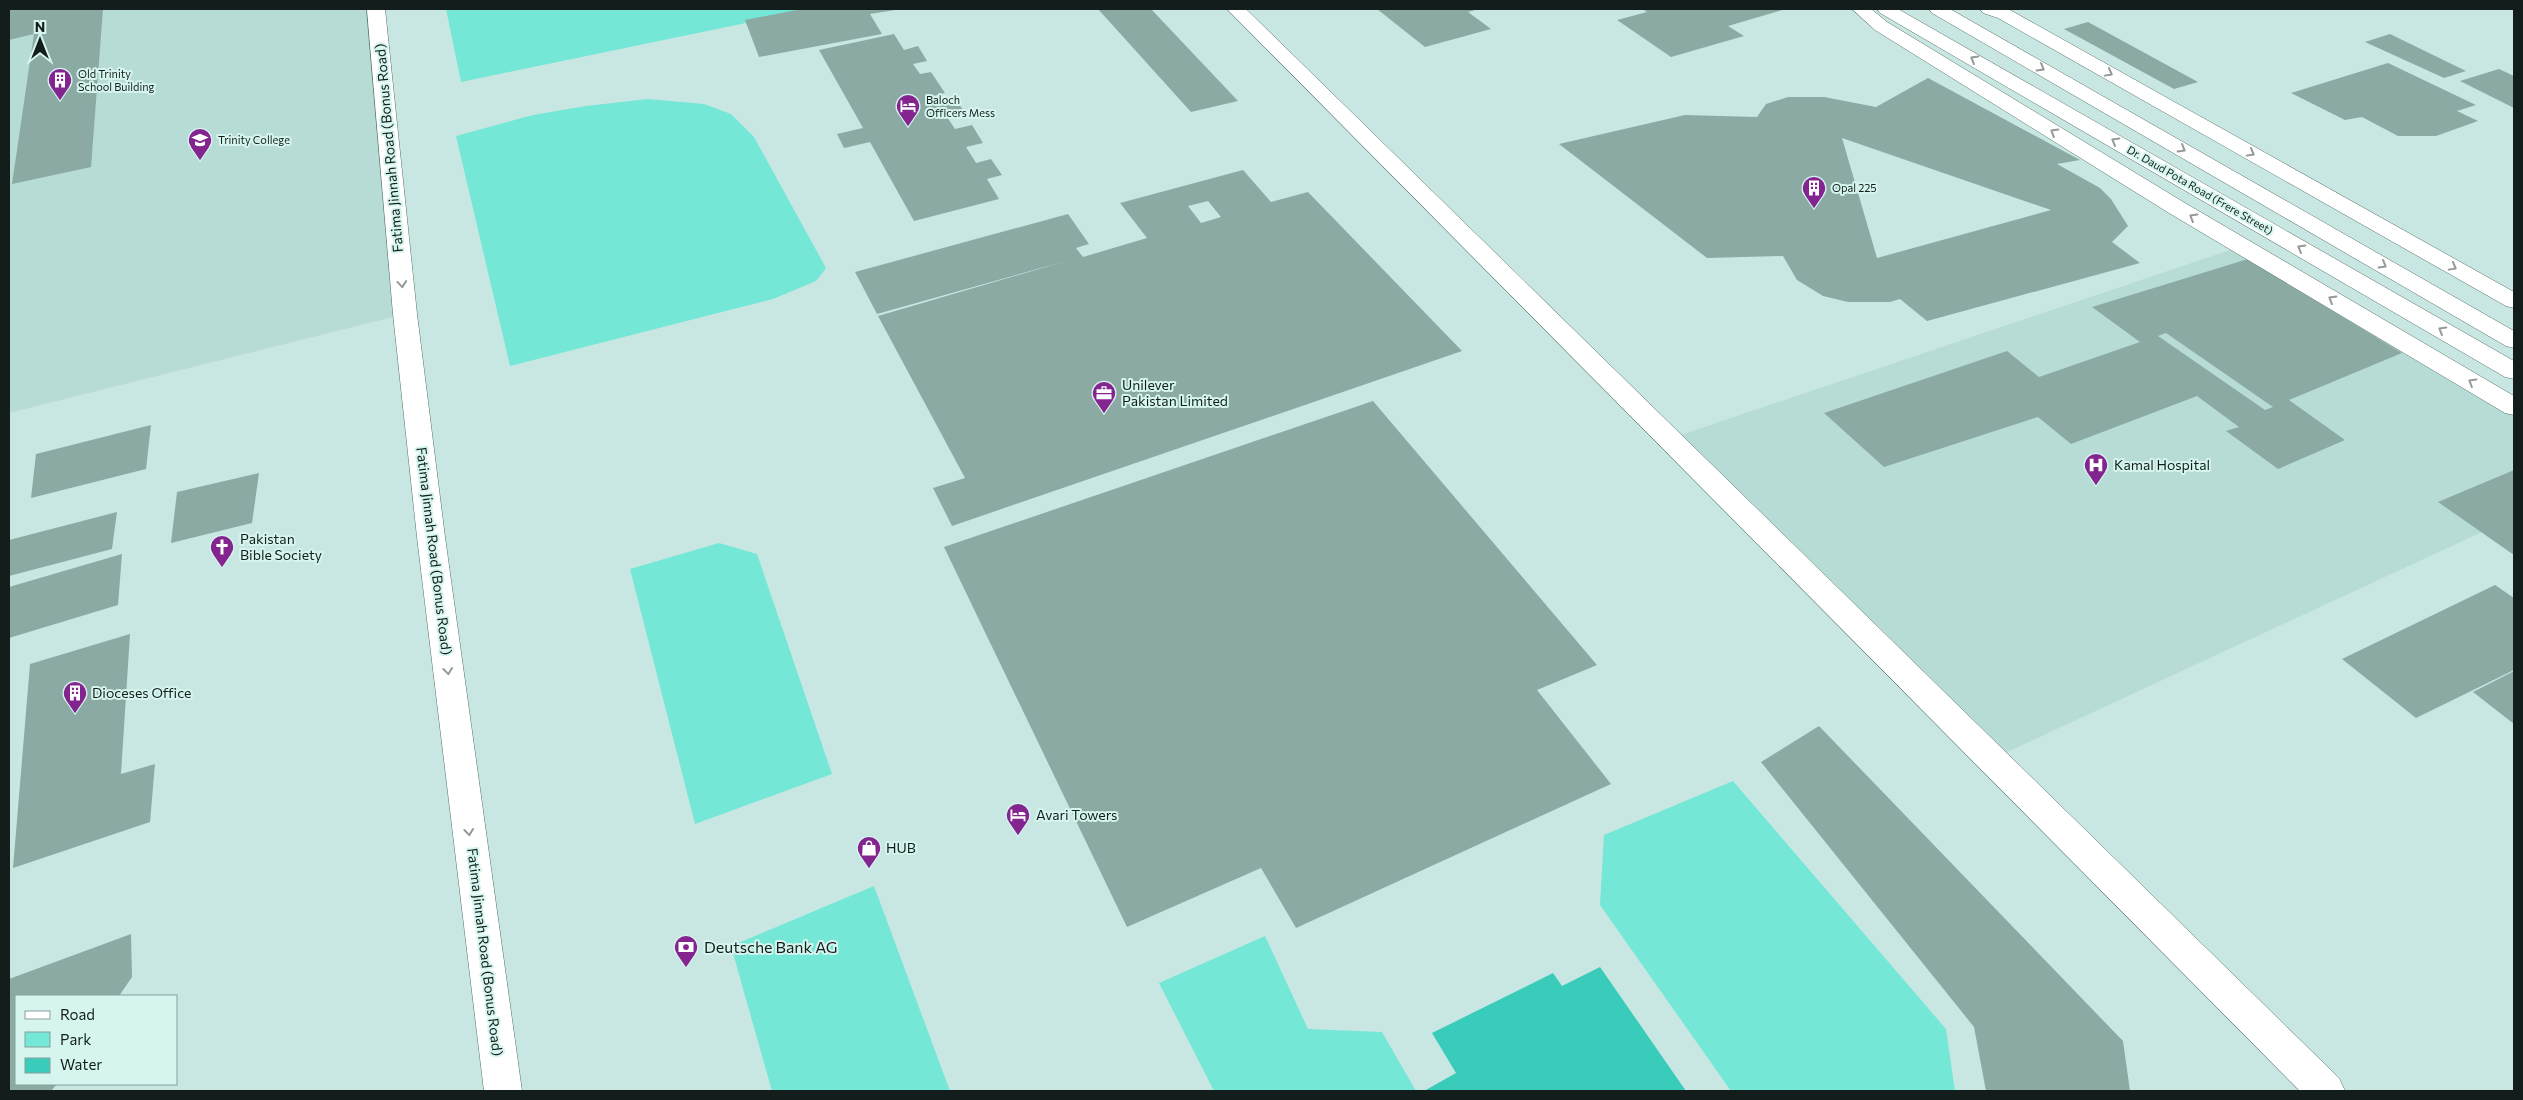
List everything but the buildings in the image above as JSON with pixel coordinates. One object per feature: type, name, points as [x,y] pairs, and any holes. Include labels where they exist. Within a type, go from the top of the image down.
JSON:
[{"type":"main road","name":"Fatima Jinnah Road (Bonus Road)","points":[[376,9],[405,314],[423,469],[503,1091]]},
{"type":"main road","points":[[1236,9],[2326,1091]]},
{"type":"main road","points":[[1862,9],[1881,26],[2076,146],[2514,407]]},
{"type":"main road","name":"Dr. Daud Pota Road (Frere Street)","points":[[1886,9],[2514,372]]},
{"type":"main road","name":"Dr. Daud Pota Road (Frere Street)","points":[[1938,9],[2514,341]]},
{"type":"main road","points":[[1989,9],[2004,14],[2514,301]]},
{"type":"shaded area","name":"Trinity College","points":[[9,9],[375,9],[405,314],[9,413]]},
{"type":"shaded area","name":"Kamal Hospital","points":[[2242,246],[2514,407],[2514,470],[2439,502],[2482,532],[1992,759],[1669,439]]},
{"type":"green space","points":[[446,9],[814,9],[461,82]]},
{"type":"green space","points":[[648,99],[704,104],[731,114],[754,137],[826,268],[816,281],[773,299],[510,366],[456,136],[533,115],[586,106]]},
{"type":"green space","points":[[719,543],[757,554],[832,774],[695,824],[630,569]]},
{"type":"green space","points":[[1733,781],[1946,1029],[1955,1091],[1731,1091],[1600,905],[1604,835]]},
{"type":"green space","points":[[874,886],[950,1091],[772,1091],[731,946]]},
{"type":"green space","points":[[1265,936],[1308,1029],[1382,1032],[1416,1091],[1214,1091],[1159,983]]},
{"type":"water","points":[[1600,967],[1686,1091],[1424,1091],[1456,1073],[1432,1033],[1553,973],[1562,986]]},
{"type":"place","name":"Old Trinity School Building","points":[[60,101]]},
{"type":"place","name":"Baloch Officers Mess","points":[[908,127]]},
{"type":"place","name":"Trinity College","points":[[200,161]]},
{"type":"place","name":"Opal 225","points":[[1814,209]]},
{"type":"place","name":"Unilever Pakistan Limited","points":[[1104,414]]},
{"type":"place","name":"Kamal Hospital","points":[[2096,486]]},
{"type":"place","name":"Pakistan Bible Society","points":[[222,568]]},
{"type":"place","name":"Dioceses Office","points":[[75,714]]},
{"type":"place","name":"Avari Towers","points":[[1018,836]]},
{"type":"place","name":"HUB","points":[[869,869]]},
{"type":"place","name":"Deutsche Bank AG","points":[[686,968]]}]
